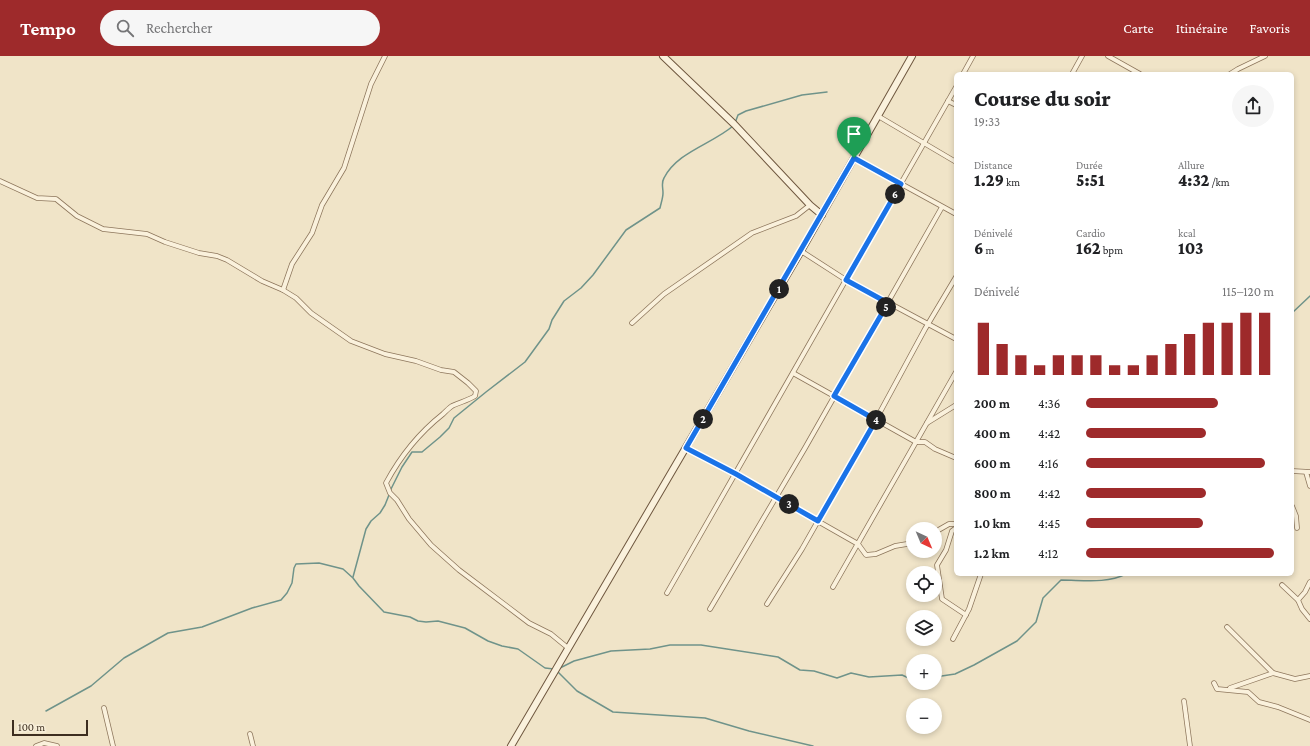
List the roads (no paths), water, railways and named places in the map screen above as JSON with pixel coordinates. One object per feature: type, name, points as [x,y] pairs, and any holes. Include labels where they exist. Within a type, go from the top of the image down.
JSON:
[{"type":"main road","points":[[663,56],[734,124],[810,205],[822,215]]},
{"type":"main road","points":[[511,746],[822,215],[912,56]]},
{"type":"street","points":[[284,290],[292,264],[312,233],[322,205],[344,168],[371,84],[385,56]]},
{"type":"street","points":[[964,72],[973,56]]},
{"type":"street","points":[[1073,72],[1082,56]]},
{"type":"street","points":[[1108,56],[1136,72]]},
{"type":"street","points":[[1233,72],[1265,56]]},
{"type":"street","points":[[667,593],[954,90]]},
{"type":"street","points":[[948,100],[954,104]]},
{"type":"street","points":[[878,116],[954,161]]},
{"type":"street","points":[[854,158],[954,213]]},
{"type":"street","points":[[0,180],[36,198],[56,199],[77,216],[103,229],[147,234],[165,242],[227,260],[262,281],[284,290],[296,298],[311,313],[351,341],[385,354],[416,361],[440,370],[454,372],[472,386],[476,391],[475,396],[466,402],[452,406],[435,420],[397,462],[386,483],[390,493],[431,545],[459,570],[529,623],[550,634],[568,648]]},
{"type":"street","points":[[632,323],[664,294],[752,233],[796,216],[810,205]]},
{"type":"street","points":[[710,609],[888,303],[942,207]]},
{"type":"street","points":[[801,251],[846,280],[954,339]]},
{"type":"street","points":[[767,604],[802,549],[954,280]]},
{"type":"street","points":[[793,374],[916,442],[925,442],[935,449],[954,457]]},
{"type":"street","points":[[833,587],[954,375]]},
{"type":"street","points":[[926,424],[954,406]]},
{"type":"street","points":[[686,448],[736,474],[858,544],[866,555],[876,554],[895,546],[906,544]]},
{"type":"street","points":[[1294,471],[1308,472],[1310,486]]},
{"type":"street","points":[[1294,511],[1297,528]]},
{"type":"street","points":[[942,528],[949,524],[954,524]]},
{"type":"street","points":[[954,530],[952,531],[946,550],[937,565],[942,599],[966,615]]},
{"type":"street","points":[[953,639],[966,615],[980,576]]},
{"type":"street","points":[[1298,600],[1305,592],[1310,582]]},
{"type":"street","points":[[1282,585],[1298,600],[1302,609],[1310,619]]},
{"type":"street","points":[[1227,627],[1273,673],[1295,679],[1310,676]]},
{"type":"street","points":[[1228,689],[1273,673]]},
{"type":"street","points":[[1214,683],[1217,689],[1248,692],[1259,702],[1278,706],[1310,720]]},
{"type":"street","points":[[1184,701],[1190,746]]},
{"type":"street","points":[[104,708],[113,746]]},
{"type":"street","points":[[250,734],[253,746]]},
{"type":"street","points":[[36,746],[44,743],[57,746]]},
{"type":"waterway","points":[[735,123],[738,115],[746,111],[802,95],[827,92]]},
{"type":"waterway","points":[[390,491],[402,467],[412,452],[422,452],[449,428],[454,418],[525,362],[549,329],[552,320],[564,301],[581,288],[593,275],[626,230],[660,208],[663,195],[664,178],[677,161],[733,126]]},
{"type":"waterway","points":[[1294,311],[1310,296]]},
{"type":"waterway","points":[[353,577],[366,529],[371,521],[380,513],[389,495]]},
{"type":"waterway","points":[[46,711],[91,686],[124,658],[168,633],[202,627],[252,608],[281,600],[287,593],[292,583],[296,564],[319,563],[343,569],[384,612],[410,617],[418,621],[438,621],[465,628],[488,641],[502,646],[518,649],[545,668],[554,669]]},
{"type":"waterway","points":[[942,676],[955,674],[1017,641],[1036,622],[1043,598],[1061,580],[1102,580],[1121,576]]},
{"type":"waterway","points":[[560,668],[574,661],[611,651],[650,649],[670,645],[701,645],[778,657],[800,670],[814,671],[837,678],[851,673],[869,677],[902,675],[906,677]]},
{"type":"waterway","points":[[557,671],[577,691],[613,712],[705,718],[749,731],[813,746]]}]
